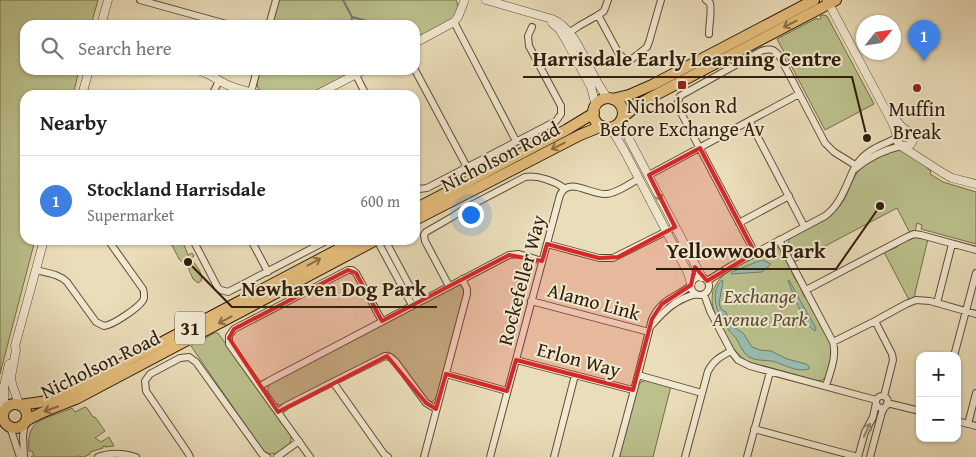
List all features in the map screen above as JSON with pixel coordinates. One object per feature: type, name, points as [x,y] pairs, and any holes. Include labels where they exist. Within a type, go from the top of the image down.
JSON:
[{"type":"main road","name":"Nicholson Road","points":[[420,206],[566,130],[595,110],[601,100],[629,95],[652,85],[814,0]]},
{"type":"main road","name":"Nicholson Road","points":[[420,217],[580,135],[605,127],[615,126],[648,98],[832,1]]},
{"type":"main road","points":[[610,99],[620,105],[623,113],[622,119]]},
{"type":"main road","points":[[595,110],[596,121],[605,127]]},
{"type":"main road","name":"Nicholson Road","points":[[20,404],[41,402],[74,390],[347,245]]},
{"type":"main road","name":"Nicholson Road","points":[[26,421],[46,410],[64,405],[76,399],[367,245]]},
{"type":"main road","name":"31","points":[[2,411],[10,404],[20,404]]},
{"type":"main road","points":[[20,404],[27,413],[26,421]]},
{"type":"main road","points":[[2,411],[6,428]]},
{"type":"main road","name":"31","points":[[6,428],[18,428],[26,421]]},
{"type":"street","points":[[102,20],[108,0]]},
{"type":"street","points":[[140,0],[212,20]]},
{"type":"street","points":[[270,20],[276,0]]},
{"type":"street","points":[[486,0],[537,15],[551,22],[566,34],[598,84],[610,99]]},
{"type":"street","points":[[566,34],[598,16],[604,10],[608,0]]},
{"type":"street","points":[[598,16],[619,54],[624,58],[632,59],[647,47],[661,0]]},
{"type":"street","points":[[706,0],[710,3],[711,11],[709,34]]},
{"type":"street","points":[[420,40],[454,22],[458,18],[465,1]]},
{"type":"street","points":[[832,1],[895,119],[905,130],[912,133],[913,141],[919,151],[936,164],[954,173],[976,179]]},
{"type":"street","points":[[832,1],[893,124],[898,142],[943,174],[976,184]]},
{"type":"street","points":[[454,22],[516,142]]},
{"type":"street","points":[[420,189],[426,188],[556,121],[561,114],[560,106],[529,46],[528,36],[532,27]]},
{"type":"street","points":[[566,34],[591,88],[595,110]]},
{"type":"street","points":[[755,253],[678,105],[680,96],[767,49],[773,50],[776,52],[825,143],[854,169]]},
{"type":"street","points":[[84,90],[88,75]]},
{"type":"street","points":[[210,75],[219,81],[244,90]]},
{"type":"street","points":[[252,90],[256,75]]},
{"type":"street","points":[[326,90],[356,75],[364,90]]},
{"type":"street","points":[[418,75],[467,167]]},
{"type":"street","points":[[214,90],[219,81]]},
{"type":"street","points":[[649,175],[799,94]]},
{"type":"street","points":[[622,119],[627,135],[675,227],[709,286],[704,294]]},
{"type":"street","points":[[750,122],[804,226]]},
{"type":"street","points":[[605,127],[620,143],[688,274],[692,291],[696,294]]},
{"type":"street","points":[[616,457],[654,313],[666,300],[684,290],[696,278],[705,279],[832,211],[854,169],[865,155],[897,137],[900,132],[905,130]]},
{"type":"street","points":[[854,169],[875,154],[891,148],[908,146],[913,141]]},
{"type":"street","points":[[449,286],[425,241],[424,235],[464,209],[524,177],[533,176],[554,182],[564,188],[574,186],[596,193],[608,194],[638,179]]},
{"type":"street","name":"Rockefeller Way","points":[[490,457],[560,195],[564,188]]},
{"type":"street","points":[[739,223],[789,196]]},
{"type":"street","points":[[547,244],[599,258],[614,258],[675,227]]},
{"type":"street","points":[[806,290],[912,235],[921,235],[976,250]]},
{"type":"street","points":[[779,240],[834,342],[834,359],[826,386]]},
{"type":"street","points":[[937,303],[952,244]]},
{"type":"street","points":[[2,411],[6,375],[43,245]]},
{"type":"street","points":[[36,270],[64,278],[96,322],[104,326],[112,324],[140,304],[144,297],[144,289],[112,245]]},
{"type":"street","points":[[196,245],[216,284],[225,292],[231,291],[268,272],[313,245]]},
{"type":"street","points":[[254,245],[268,272]]},
{"type":"street","points":[[379,245],[415,304]]},
{"type":"street","points":[[387,245],[415,304]]},
{"type":"street","points":[[260,386],[509,255],[519,254],[542,261]]},
{"type":"street","points":[[310,457],[229,344],[229,336],[234,329],[348,270],[356,273],[382,321]]},
{"type":"street","points":[[955,352],[976,273]]},
{"type":"street","points":[[424,457],[466,294],[467,289],[462,279]]},
{"type":"street","points":[[650,330],[665,310],[696,294],[704,294]]},
{"type":"street","points":[[704,294],[710,311],[731,351],[738,360],[745,364],[876,402],[879,407],[886,405],[916,410]]},
{"type":"street","points":[[834,342],[914,301],[923,300],[976,314]]},
{"type":"street","name":"Alamo Link","points":[[531,301],[650,330]]},
{"type":"street","points":[[870,457],[882,412],[886,405],[887,399],[884,396],[892,360],[892,354],[875,321]]},
{"type":"street","points":[[15,346],[16,350],[11,377],[20,404]]},
{"type":"street","points":[[685,457],[708,371],[719,357],[731,351]]},
{"type":"street","points":[[278,412],[286,406],[385,356],[395,361],[426,403],[436,409]]},
{"type":"street","points":[[188,457],[185,449],[146,391],[145,382],[150,374],[180,358],[189,357],[196,362],[262,454],[267,457]]},
{"type":"street","name":"Erlon Way","points":[[516,360],[633,390]]},
{"type":"street","points":[[747,457],[770,372]]},
{"type":"street","points":[[446,374],[507,391]]},
{"type":"street","points":[[554,457],[575,375]]},
{"type":"street","points":[[638,375],[702,393]]},
{"type":"street","points":[[333,382],[388,457]]},
{"type":"street","points":[[968,424],[976,393]]},
{"type":"street","points":[[754,429],[858,457],[865,432],[873,417],[876,402],[879,396],[884,396]]},
{"type":"street","points":[[24,457],[23,436],[26,421]]},
{"type":"street","points":[[961,422],[976,426]]},
{"type":"street","points":[[6,428],[20,457]]},
{"type":"street","points":[[277,457],[299,442]]},
{"type":"street","points":[[98,457],[110,453],[136,457]]},
{"type":"highlighted area","points":[[700,148],[755,253],[707,281],[695,267],[691,285],[662,304],[652,319],[633,390],[516,360],[507,391],[446,374],[436,409],[426,403],[387,356],[278,412],[229,338],[234,329],[348,270],[356,273],[382,321],[509,255],[542,261],[547,244],[599,258],[618,257],[675,227],[649,175]]},
{"type":"green space","points":[[0,0],[98,0],[92,20],[20,20],[20,75],[78,75],[74,90],[20,90],[20,245],[34,245],[0,374]]},
{"type":"green space","points":[[279,0],[456,0],[458,8],[452,20],[420,37],[420,20],[273,20]]},
{"type":"green space","points":[[823,15],[827,16],[874,104],[825,130],[777,39],[817,18],[818,20]]},
{"type":"green space","points":[[259,75],[347,75],[319,90],[260,90],[257,83]]},
{"type":"green space","points":[[900,149],[925,165],[931,171],[930,174],[943,182],[976,192],[976,244],[921,229],[922,225],[917,223],[915,232],[910,233],[897,208],[795,262],[788,247],[791,237],[821,222],[832,214],[844,200],[856,174],[866,163]]},
{"type":"green space","points":[[916,237],[928,239],[915,298],[909,300],[884,252]]},
{"type":"green space","points":[[171,245],[184,245],[188,255],[192,253],[194,256],[191,258],[200,272],[201,281],[198,283],[193,279],[188,267],[179,259]]},
{"type":"green space","name":"Exchange Avenue Park","points":[[773,247],[780,248],[793,270],[792,273],[797,282],[802,287],[801,290],[806,299],[811,303],[810,306],[830,340],[830,365],[827,375],[822,380],[817,381],[746,361],[733,348],[716,317],[712,298],[714,288],[720,279],[730,270]]},
{"type":"green space","points":[[455,285],[463,288],[464,295],[436,398],[433,401],[430,402],[426,398],[394,355],[388,352],[287,403],[276,404],[268,392],[268,387],[272,382]]},
{"type":"green space","points":[[214,333],[218,333],[291,436],[290,445],[281,451],[275,454],[264,452],[191,346]]},
{"type":"green space","points":[[647,380],[671,386],[653,457],[619,457],[638,386],[641,382]]},
{"type":"green space","points":[[85,407],[105,431],[95,438],[101,442],[109,437],[114,446],[103,446],[103,448],[90,452],[90,454],[84,457],[31,457],[34,455],[32,451],[29,451],[29,440],[35,425],[47,417],[72,408],[75,412]]},
{"type":"water","points":[[761,260],[771,264],[762,272],[731,274],[732,272]]},
{"type":"water","points":[[722,280],[719,304],[721,309],[726,312],[732,326],[743,333],[752,347],[771,351],[787,359],[806,364],[809,366],[809,369],[799,370],[772,361],[754,359],[747,355],[724,324],[716,305],[716,292]]},
{"type":"water","points":[[789,280],[816,328],[815,331],[809,326],[802,315]]},
{"type":"waterway","points":[[343,0],[352,17],[363,20]]},
{"type":"place","name":"Stockland Harrisdale","points":[[924,61]]},
{"type":"place","name":"Nicholson Rd Before Exchange Av","points":[[682,85]]},
{"type":"place","name":"Muffin Break","points":[[917,88]]},
{"type":"place","name":"Harrisdale Early Learning Centre","points":[[867,138]]},
{"type":"place","name":"Yellowwood Park","points":[[880,206]]},
{"type":"place","name":"Newhaven Dog Park","points":[[188,262]]}]
